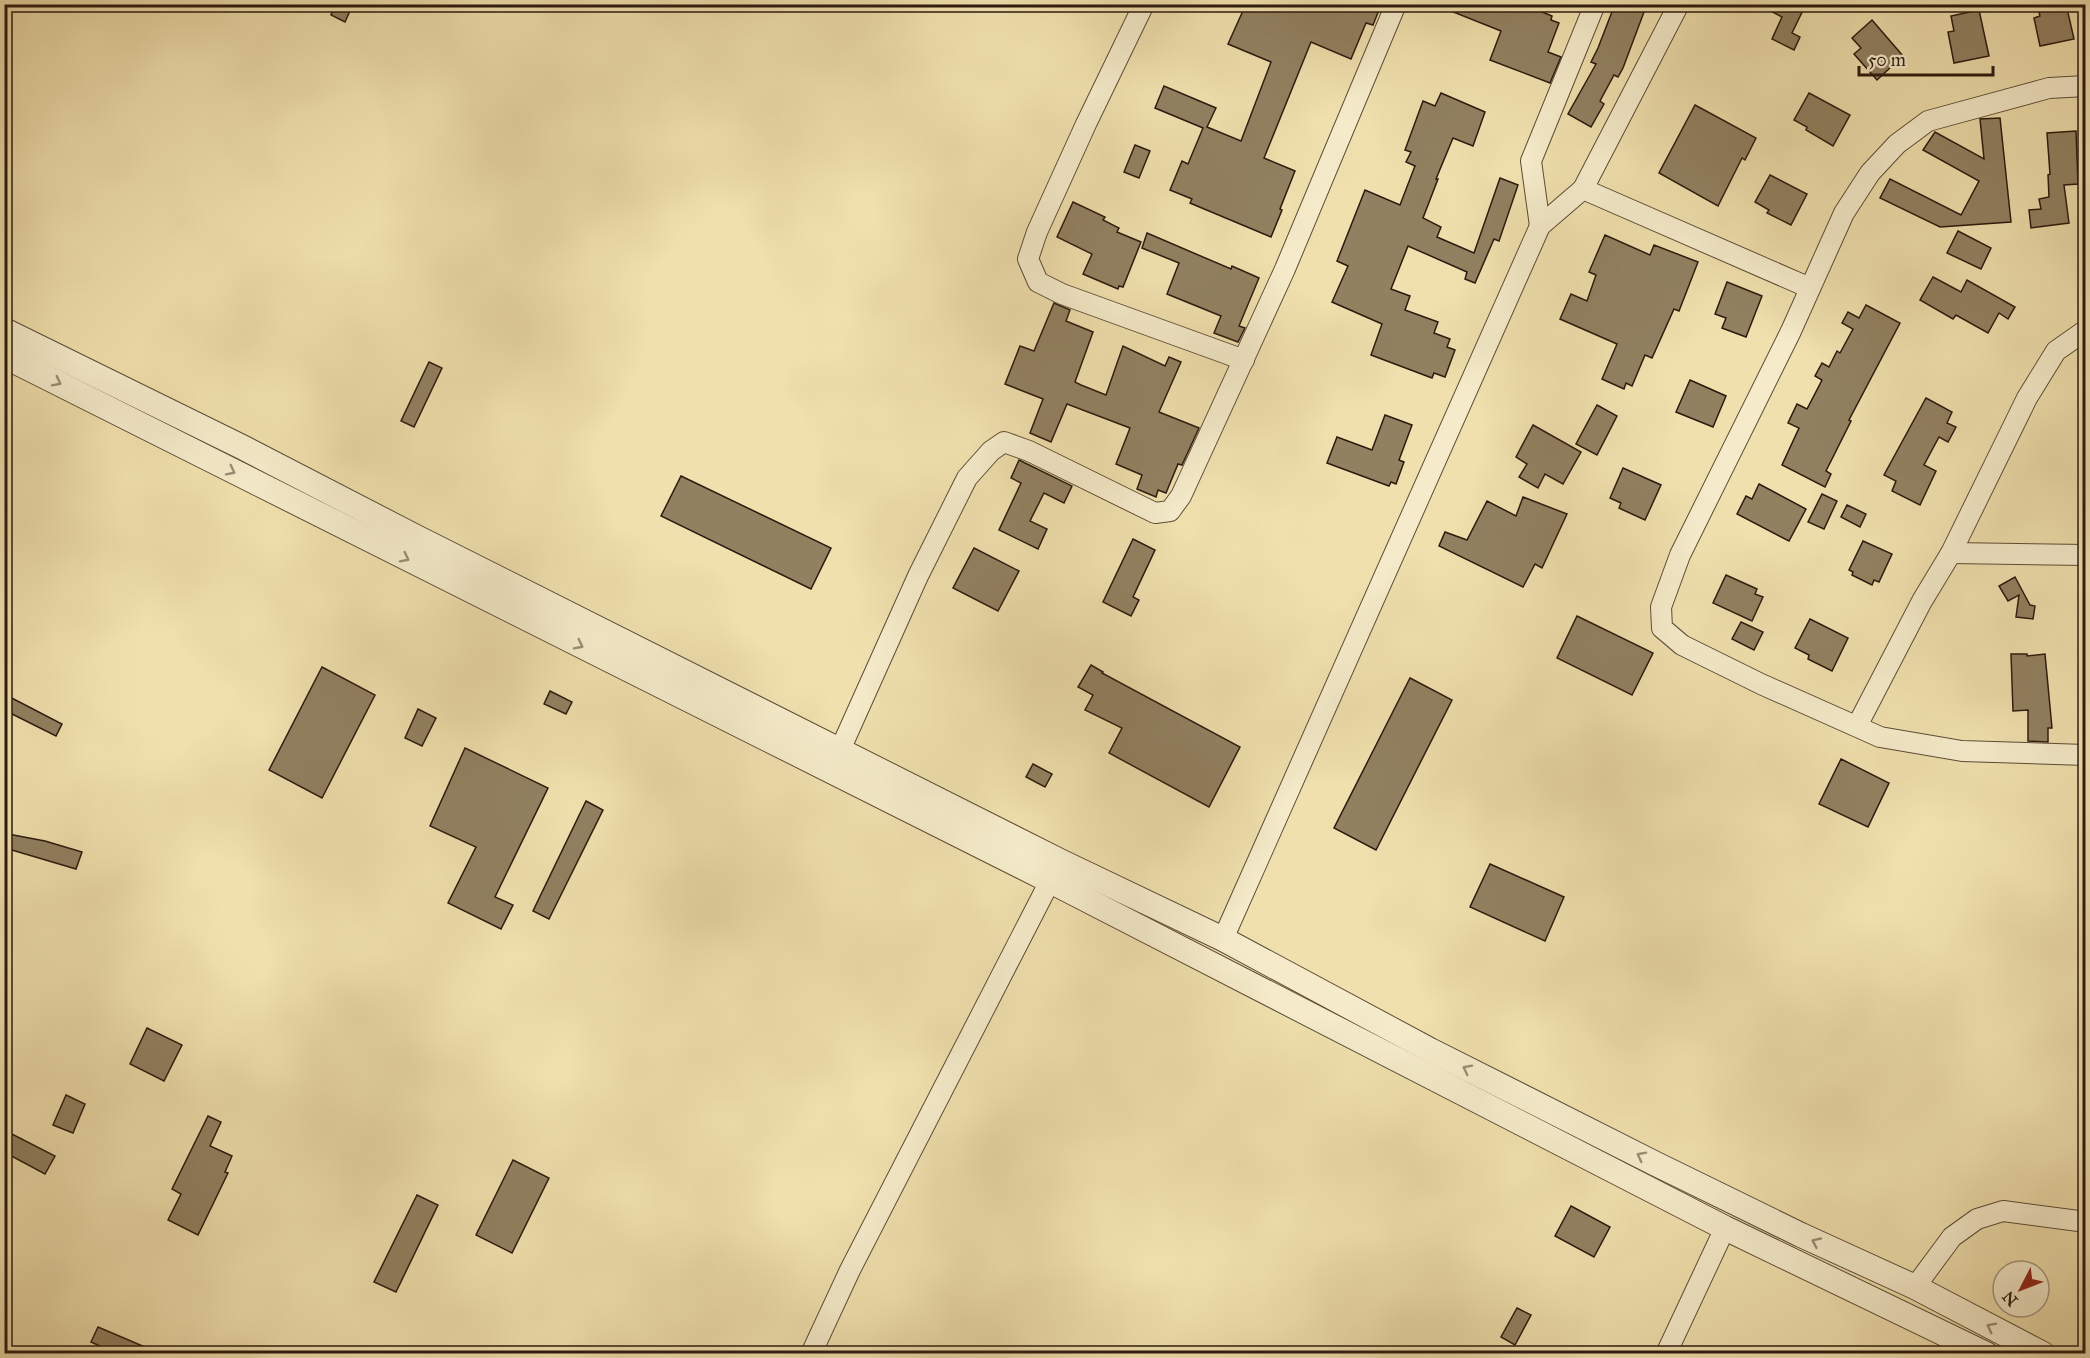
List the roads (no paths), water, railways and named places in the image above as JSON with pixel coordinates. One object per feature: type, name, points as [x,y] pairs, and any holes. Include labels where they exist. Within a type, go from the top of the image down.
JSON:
[{"type":"street","points":[[1144,4],[1081,135],[1037,232],[1028,259],[1038,282],[1062,294],[1244,360]]},
{"type":"street","points":[[840,750],[918,576],[967,478],[991,451],[1004,442],[1029,451],[1155,513],[1170,511],[1181,496],[1286,269],[1396,4]]},
{"type":"street","points":[[1540,226],[1531,161],[1595,4]]},
{"type":"street","points":[[1223,939],[1540,226],[1583,189],[1679,4]]},
{"type":"street","points":[[2085,86],[2049,88],[1928,121],[1897,144],[1870,173],[1844,213],[1791,331],[1680,555],[1660,606],[1662,628],[1682,645],[1761,684],[1880,737],[1962,751],[2085,755]]},
{"type":"street","points":[[1583,189],[1810,288]]},
{"type":"street","points":[[4,330],[242,447],[1060,861],[1223,939],[1430,1050],[1656,1164],[1801,1235],[1915,1287],[2043,1353]]},
{"type":"street","points":[[1857,726],[1922,602],[1951,553],[2027,398],[2056,351],[2085,330]]},
{"type":"street","points":[[4,356],[1050,881],[1725,1228],[1986,1353]]},
{"type":"street","points":[[1951,553],[2085,555]]},
{"type":"street","points":[[811,1353],[850,1270],[1050,881]]},
{"type":"street","points":[[1915,1287],[1952,1237],[1977,1219],[2003,1211],[2085,1222]]},
{"type":"street","points":[[1666,1353],[1725,1228]]}]
